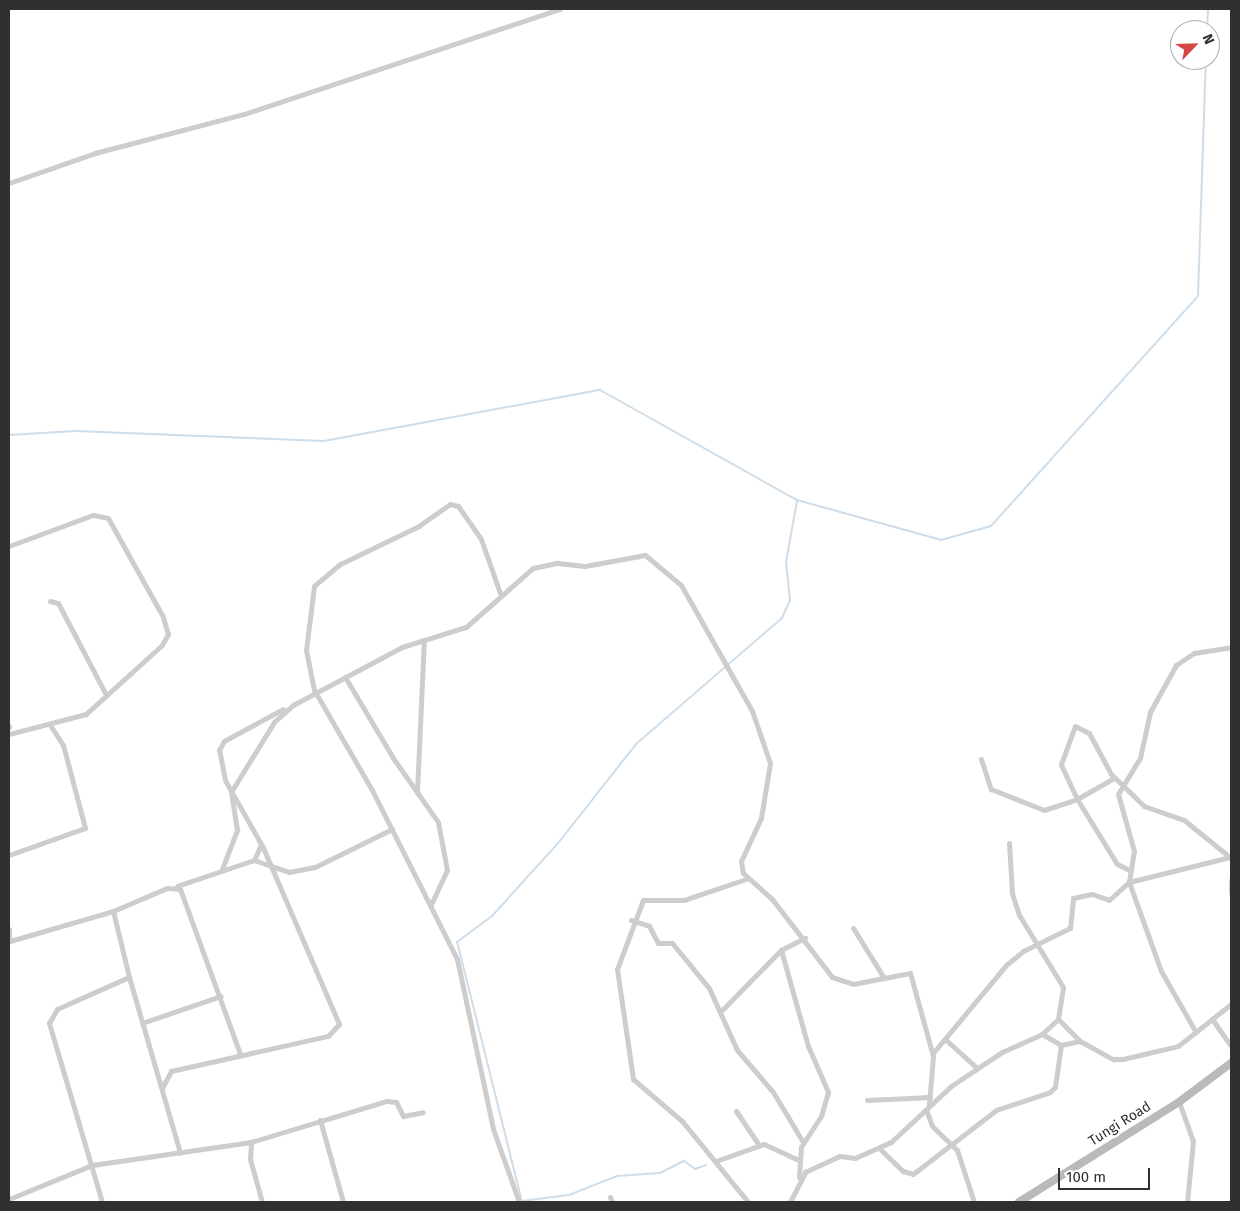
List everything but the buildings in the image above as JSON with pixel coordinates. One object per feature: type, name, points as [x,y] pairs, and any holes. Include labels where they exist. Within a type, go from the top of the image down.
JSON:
[{"type":"main road","name":"Tungi Road","points":[[1019,1202],[1179,1102],[1231,1063]]},
{"type":"street","points":[[9,183],[96,154],[244,114],[560,9]]},
{"type":"street","points":[[500,593],[481,539],[458,506],[448,505],[419,526],[340,564],[314,586],[306,650],[314,690],[392,829],[457,959],[493,1129],[519,1202]]},
{"type":"street","points":[[9,546],[93,514],[108,518],[164,617],[168,634],[162,645],[86,714],[50,725],[9,734]]},
{"type":"street","points":[[231,792],[274,722],[314,690],[424,640],[472,623],[500,593],[541,565],[584,566],[632,554],[651,557],[676,578],[752,711],[770,763],[757,834],[741,861],[746,879],[765,891],[805,938],[835,978],[853,984],[910,973],[933,1053],[930,1097],[926,1110],[880,1149],[855,1158],[840,1156],[799,1177]]},
{"type":"street","points":[[50,601],[58,603],[106,695]]},
{"type":"street","points":[[417,793],[424,640]]},
{"type":"street","points":[[1194,1029],[1161,971],[1128,882],[1134,851],[1118,800],[1122,786],[1140,758],[1150,712],[1176,665],[1194,653],[1231,647]]},
{"type":"street","points":[[345,676],[417,793],[438,822],[446,854],[447,870],[431,904]]},
{"type":"street","points":[[222,869],[237,830],[231,792],[219,754],[224,741],[293,705]]},
{"type":"street","points":[[9,855],[85,828],[63,745],[50,725]]},
{"type":"street","points":[[1131,871],[1117,864],[1077,799],[1060,762],[1075,726],[1089,733],[1114,778],[1147,808],[1184,820],[1230,858]]},
{"type":"street","points":[[981,759],[991,789],[1044,810],[1077,799],[1114,778]]},
{"type":"street","points":[[162,1088],[171,1071],[240,1054],[328,1036],[339,1024],[262,844],[231,792]]},
{"type":"street","points":[[9,929],[10,941],[113,911],[222,869],[254,860],[286,872],[308,869],[392,829]]},
{"type":"street","points":[[929,1104],[977,1068],[1042,1034],[1058,1019],[1063,987],[1035,946],[1012,893],[1009,843]]},
{"type":"street","points":[[254,860],[262,844]]},
{"type":"street","points":[[933,1053],[946,1040],[1006,965],[1035,946],[1070,928],[1073,898],[1092,894],[1109,900],[1128,882],[1230,858]]},
{"type":"street","points":[[746,879],[684,900],[645,898],[631,920],[617,969],[630,1038],[631,1074],[682,1121],[748,1202]]},
{"type":"street","points":[[1231,880],[1231,893]]},
{"type":"street","points":[[177,886],[184,894],[240,1054]]},
{"type":"street","points":[[113,911],[129,977],[180,1153]]},
{"type":"street","points":[[631,920],[649,926],[658,943],[672,943],[723,1010],[737,1050],[772,1092],[803,1142]]},
{"type":"street","points":[[853,928],[884,978]]},
{"type":"street","points":[[723,1010],[781,950],[805,938]]},
{"type":"street","points":[[781,950],[808,1046],[828,1092],[822,1116],[803,1142],[799,1160],[799,1177],[790,1202]]},
{"type":"street","points":[[102,1202],[49,1018],[57,1009],[129,977]]},
{"type":"street","points":[[142,1023],[221,996]]},
{"type":"street","points":[[1058,1019],[1080,1041],[1113,1059],[1123,1059],[1172,1049],[1194,1029],[1212,1019],[1231,1004]]},
{"type":"street","points":[[1212,1019],[1231,1046]]},
{"type":"street","points":[[1042,1034],[1060,1045],[1080,1041]]},
{"type":"street","points":[[946,1040],[977,1068]]},
{"type":"street","points":[[880,1149],[910,1175],[996,1110],[1050,1092],[1055,1087],[1060,1045]]},
{"type":"street","points":[[867,1100],[930,1097]]},
{"type":"street","points":[[9,1199],[92,1164],[252,1142],[391,1100],[396,1102],[403,1116],[423,1112]]},
{"type":"street","points":[[1179,1102],[1193,1141],[1187,1202]]},
{"type":"street","points":[[926,1110],[932,1126],[953,1144],[974,1202]]},
{"type":"street","points":[[736,1112],[758,1144]]},
{"type":"street","points":[[320,1120],[343,1202]]},
{"type":"street","points":[[252,1142],[251,1165],[262,1202]]},
{"type":"street","points":[[716,1161],[758,1144],[769,1145],[799,1160]]},
{"type":"waterway","points":[[1207,20],[1208,9]]},
{"type":"waterway","points":[[9,435],[76,431],[324,441],[600,390],[797,500],[941,540],[991,526],[1198,296],[1206,70]]},
{"type":"waterway","points":[[522,1202],[457,942],[492,916],[559,842],[636,744],[782,618],[790,600],[786,562],[797,501]]},
{"type":"waterway","points":[[522,1201],[569,1195],[617,1176],[660,1173],[684,1161],[695,1169],[706,1165]]}]
